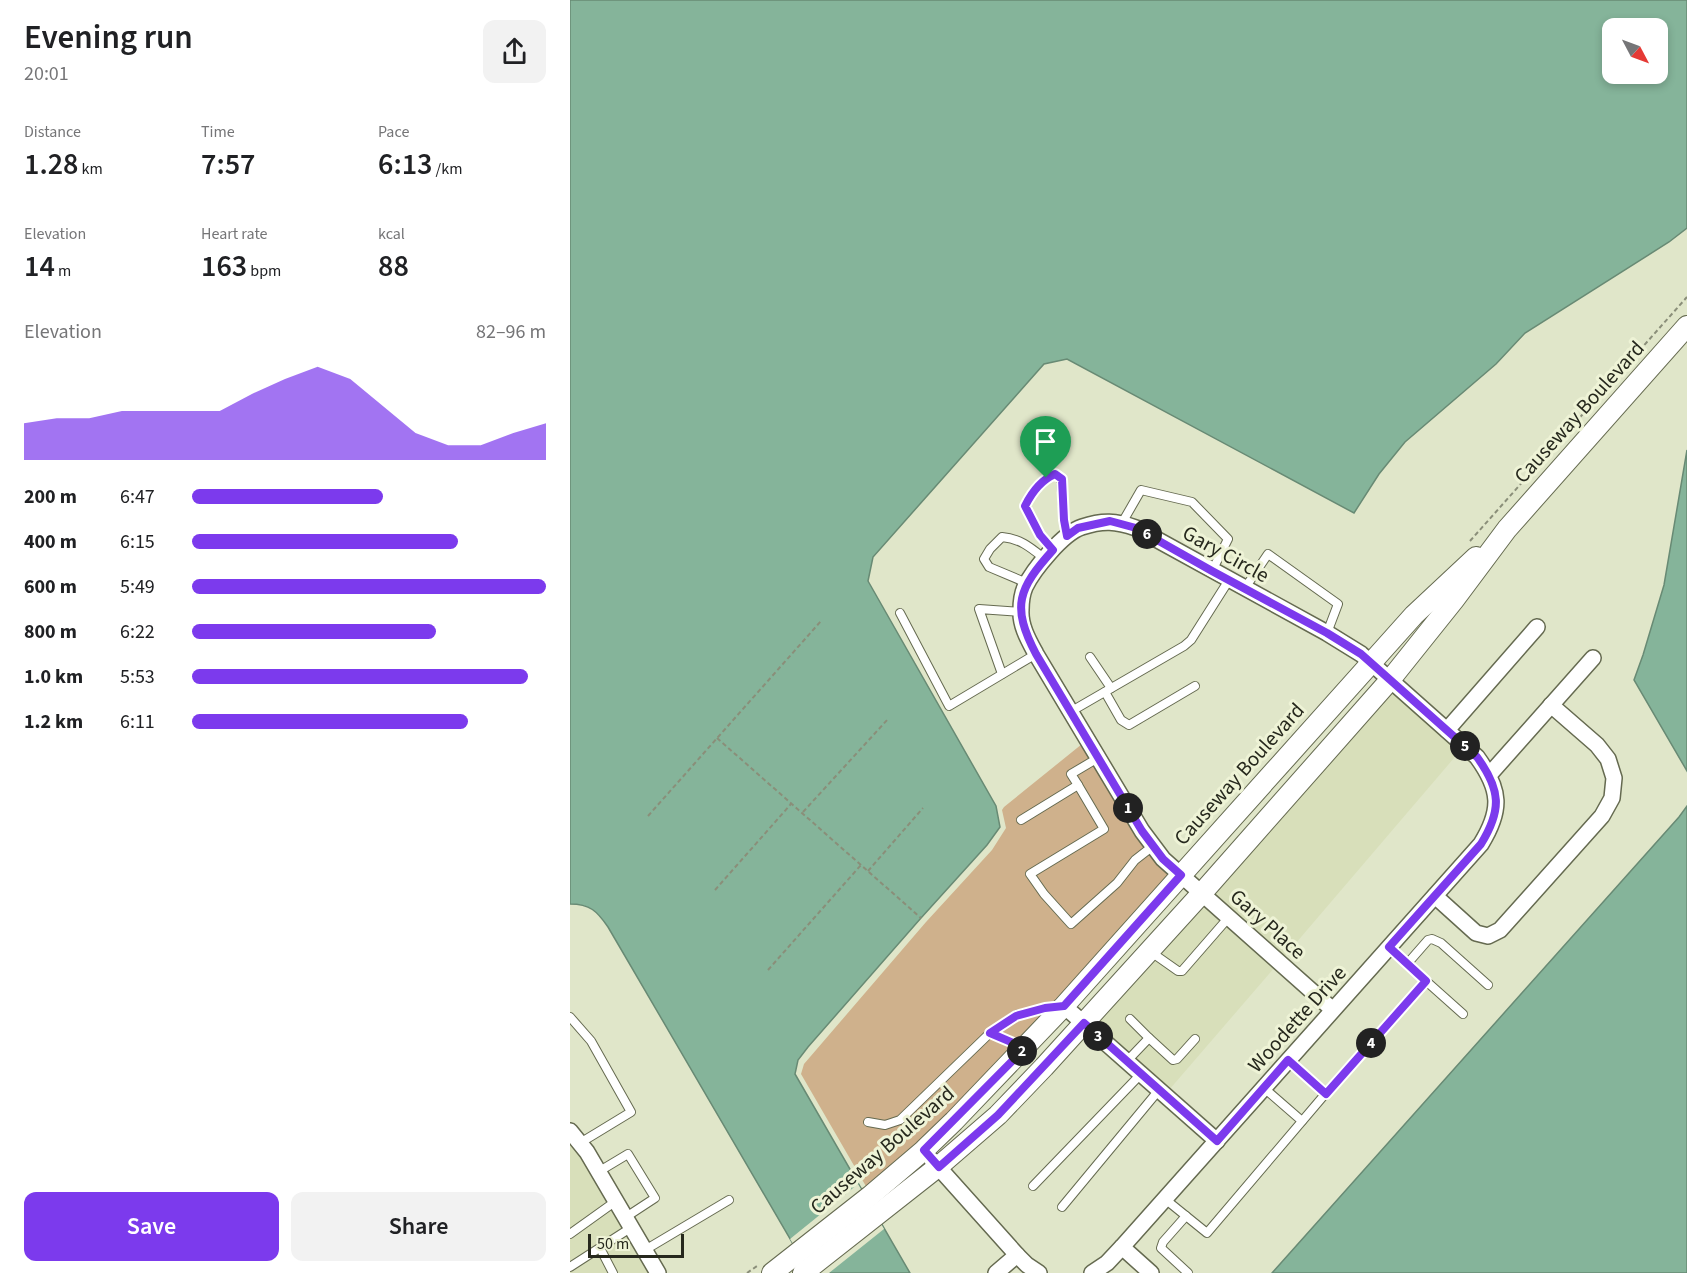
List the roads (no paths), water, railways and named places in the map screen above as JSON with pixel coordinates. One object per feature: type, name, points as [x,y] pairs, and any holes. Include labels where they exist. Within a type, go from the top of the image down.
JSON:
[{"type":"street","name":"Causeway Boulevard","points":[[874,1204],[939,1167],[998,1115],[1084,1023],[1390,680],[1507,529],[1687,326]]},
{"type":"street","name":"Gary Circle","points":[[1202,893],[1163,859],[1142,831],[1036,654],[1022,625],[1023,590],[1035,569],[1067,536],[1078,528],[1110,521],[1136,528],[1327,633],[1371,662],[1477,757],[1490,774]]},
{"type":"street","name":"Causeway Boulevard","points":[[772,1273],[801,1267],[874,1204],[1064,1006],[1414,615],[1507,529]]},
{"type":"street","points":[[1447,730],[1537,627]]},
{"type":"street","points":[[1490,774],[1593,658]]},
{"type":"street","points":[[1435,896],[1476,933],[1488,936],[1500,930],[1602,816],[1612,798],[1614,778],[1608,759],[1597,746],[1551,705]]},
{"type":"street","name":"Woodette Drive","points":[[1092,1273],[1107,1263],[1122,1247],[1481,844],[1491,828],[1496,811],[1495,792],[1490,774]]},
{"type":"street","name":"Gary Place","points":[[1202,893],[1333,1010]]},
{"type":"street","points":[[1064,1006],[1217,1141]]},
{"type":"street","points":[[575,1137],[629,1222],[658,1273]]},
{"type":"street","points":[[924,1150],[1017,1255],[1039,1273]]},
{"type":"street","points":[[1122,1247],[1151,1273]]},
{"type":"street","points":[[996,1273],[1017,1255]]},
{"type":"lane","points":[[1049,554],[1025,506],[1030,495],[1046,478],[1055,474],[1062,479],[1067,536]]},
{"type":"lane","points":[[1122,523],[1141,490],[1192,502],[1228,539],[1212,571]]},
{"type":"lane","points":[[1028,583],[989,567],[984,559],[990,549],[1002,537],[1013,538],[1049,554]]},
{"type":"lane","points":[[1245,588],[1268,554],[1338,604],[1327,633]]},
{"type":"lane","points":[[1070,712],[1184,646],[1191,640],[1229,580]]},
{"type":"lane","points":[[1002,674],[979,609],[1021,612]]},
{"type":"lane","points":[[900,613],[949,706],[1036,654]]},
{"type":"lane","points":[[1090,657],[1121,720],[1129,725],[1195,686]]},
{"type":"lane","points":[[1098,758],[1071,774],[1104,829],[1030,874],[1044,894],[1071,924],[1117,883],[1136,860],[1153,846]]},
{"type":"lane","points":[[1021,820],[1078,785]]},
{"type":"lane","points":[[1149,951],[1178,971],[1182,971],[1229,917]]},
{"type":"lane","points":[[1407,964],[1428,940],[1432,939],[1440,942],[1488,985]]},
{"type":"lane","points":[[1389,947],[1463,1014]]},
{"type":"lane","points":[[1165,1199],[1208,1233],[1302,1121],[1426,981]]},
{"type":"lane","points":[[868,1122],[885,1125],[900,1120],[990,1033],[1016,1016],[1045,1008],[1064,1006]]},
{"type":"lane","points":[[570,1017],[591,1041],[631,1112],[575,1137]]},
{"type":"lane","points":[[1130,1019],[1173,1060],[1177,1059],[1195,1039]]},
{"type":"lane","points":[[990,1033],[1025,1048]]},
{"type":"lane","points":[[1127,1061],[1149,1038]]},
{"type":"lane","points":[[1288,1060],[1326,1094]]},
{"type":"lane","points":[[1033,1186],[1141,1074]]},
{"type":"lane","points":[[1264,1088],[1302,1121]]},
{"type":"lane","points":[[1062,1207],[1159,1090]]},
{"type":"lane","points":[[573,1273],[570,1267],[600,1248],[655,1198],[628,1154],[598,1172]]},
{"type":"lane","points":[[645,1250],[729,1200]]},
{"type":"lane","points":[[570,1234],[616,1201]]},
{"type":"lane","points":[[1186,1216],[1163,1242],[1161,1248],[1188,1273]]},
{"type":"lane","points":[[600,1248],[613,1273]]}]
